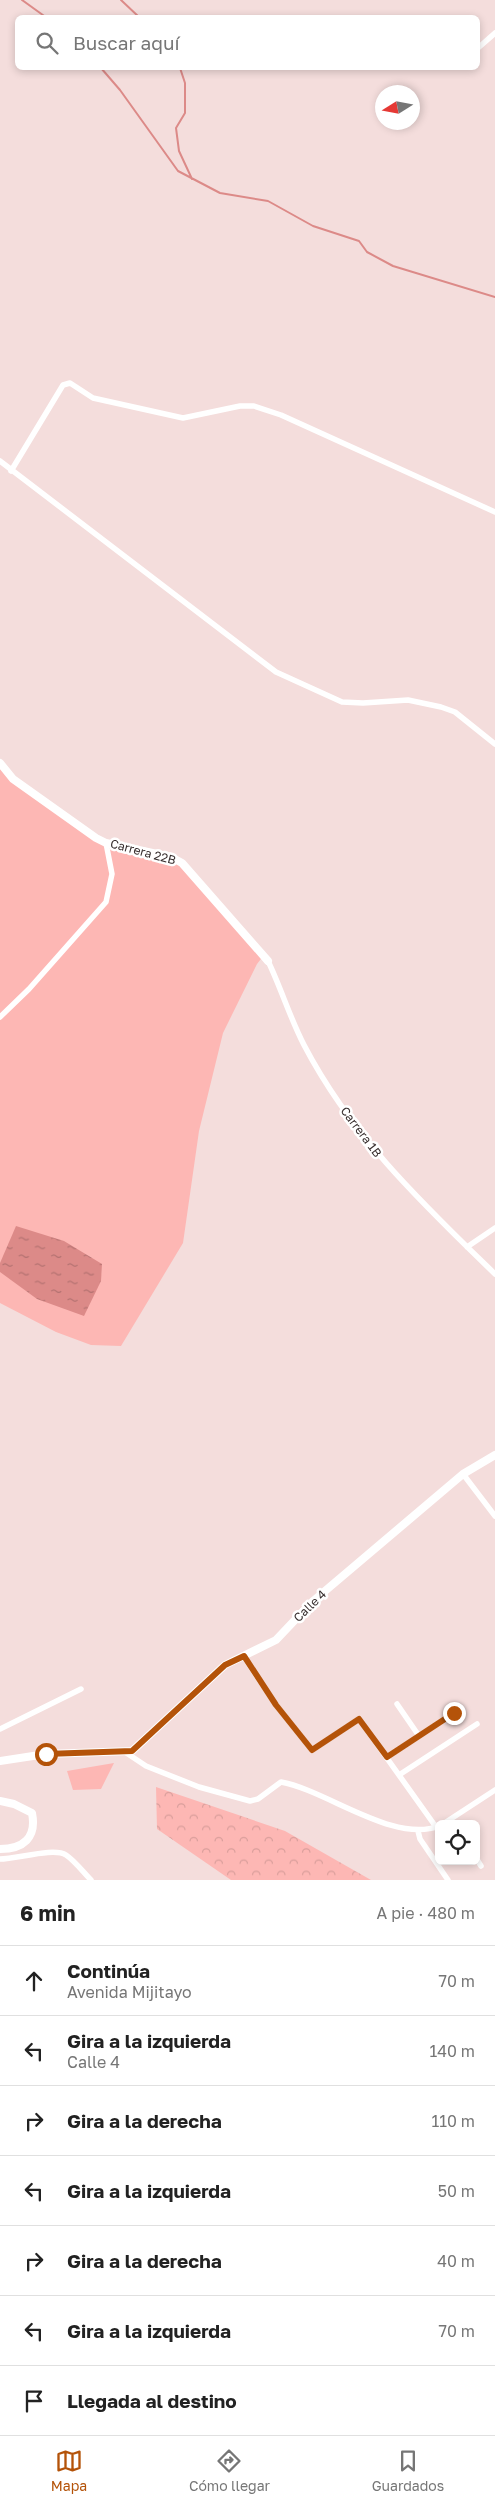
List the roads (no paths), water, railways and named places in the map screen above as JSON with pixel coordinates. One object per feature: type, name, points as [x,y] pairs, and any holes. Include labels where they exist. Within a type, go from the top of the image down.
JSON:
[{"type":"street","points":[[480,46],[495,33]]},
{"type":"street","points":[[11,471],[63,385],[70,383],[93,398],[183,418],[240,406],[254,406],[281,415],[495,512]]},
{"type":"street","points":[[0,461],[276,672],[342,702],[363,703],[408,700],[441,707],[455,712],[495,744]]},
{"type":"street","name":"Carrera 22B","points":[[0,763],[13,779],[106,843],[171,857],[182,863],[268,961]]},
{"type":"street","points":[[0,1017],[29,989],[106,902],[112,874],[106,843]]},
{"type":"street","name":"Carrera 1B","points":[[268,961],[303,1044],[371,1148],[400,1181],[495,1274]]},
{"type":"street","points":[[467,1247],[495,1228]]},
{"type":"street","name":"Calle 4","points":[[125,1752],[132,1751],[225,1665],[276,1640],[312,1602],[463,1474],[495,1455]]},
{"type":"street","points":[[463,1474],[495,1516]]},
{"type":"street","points":[[244,1656],[276,1705],[312,1750],[359,1719],[435,1824]]},
{"type":"street","points":[[0,1730],[80,1689]]},
{"type":"street","points":[[397,1704],[419,1736]]},
{"type":"street","points":[[387,1757],[454,1713]]},
{"type":"street","points":[[399,1775],[477,1724]]},
{"type":"street","points":[[0,1761],[46,1754],[125,1752],[146,1766],[199,1787],[250,1802],[258,1799],[280,1782],[378,1821],[418,1832],[435,1828]]},
{"type":"street","points":[[456,1820],[495,1791]]},
{"type":"street","points":[[0,1801],[14,1804],[32,1814],[34,1821],[33,1832],[26,1843],[14,1849],[0,1849]]},
{"type":"street","points":[[418,1832],[420,1839],[448,1880]]},
{"type":"street","points":[[0,1859],[29,1857],[56,1851],[66,1855],[91,1880]]},
{"type":"water","points":[[16,1226],[64,1241],[102,1264],[101,1281],[84,1316],[37,1299],[0,1272],[0,1263]]},
{"type":"waterway","points":[[22,0],[43,15]]},
{"type":"waterway","points":[[121,0],[137,15]]},
{"type":"waterway","points":[[103,70],[120,90],[178,171],[220,193],[268,201],[313,226],[359,241],[367,252],[393,266],[495,297]]},
{"type":"waterway","points":[[181,70],[185,83],[185,113],[176,128],[179,151],[192,179]]}]
